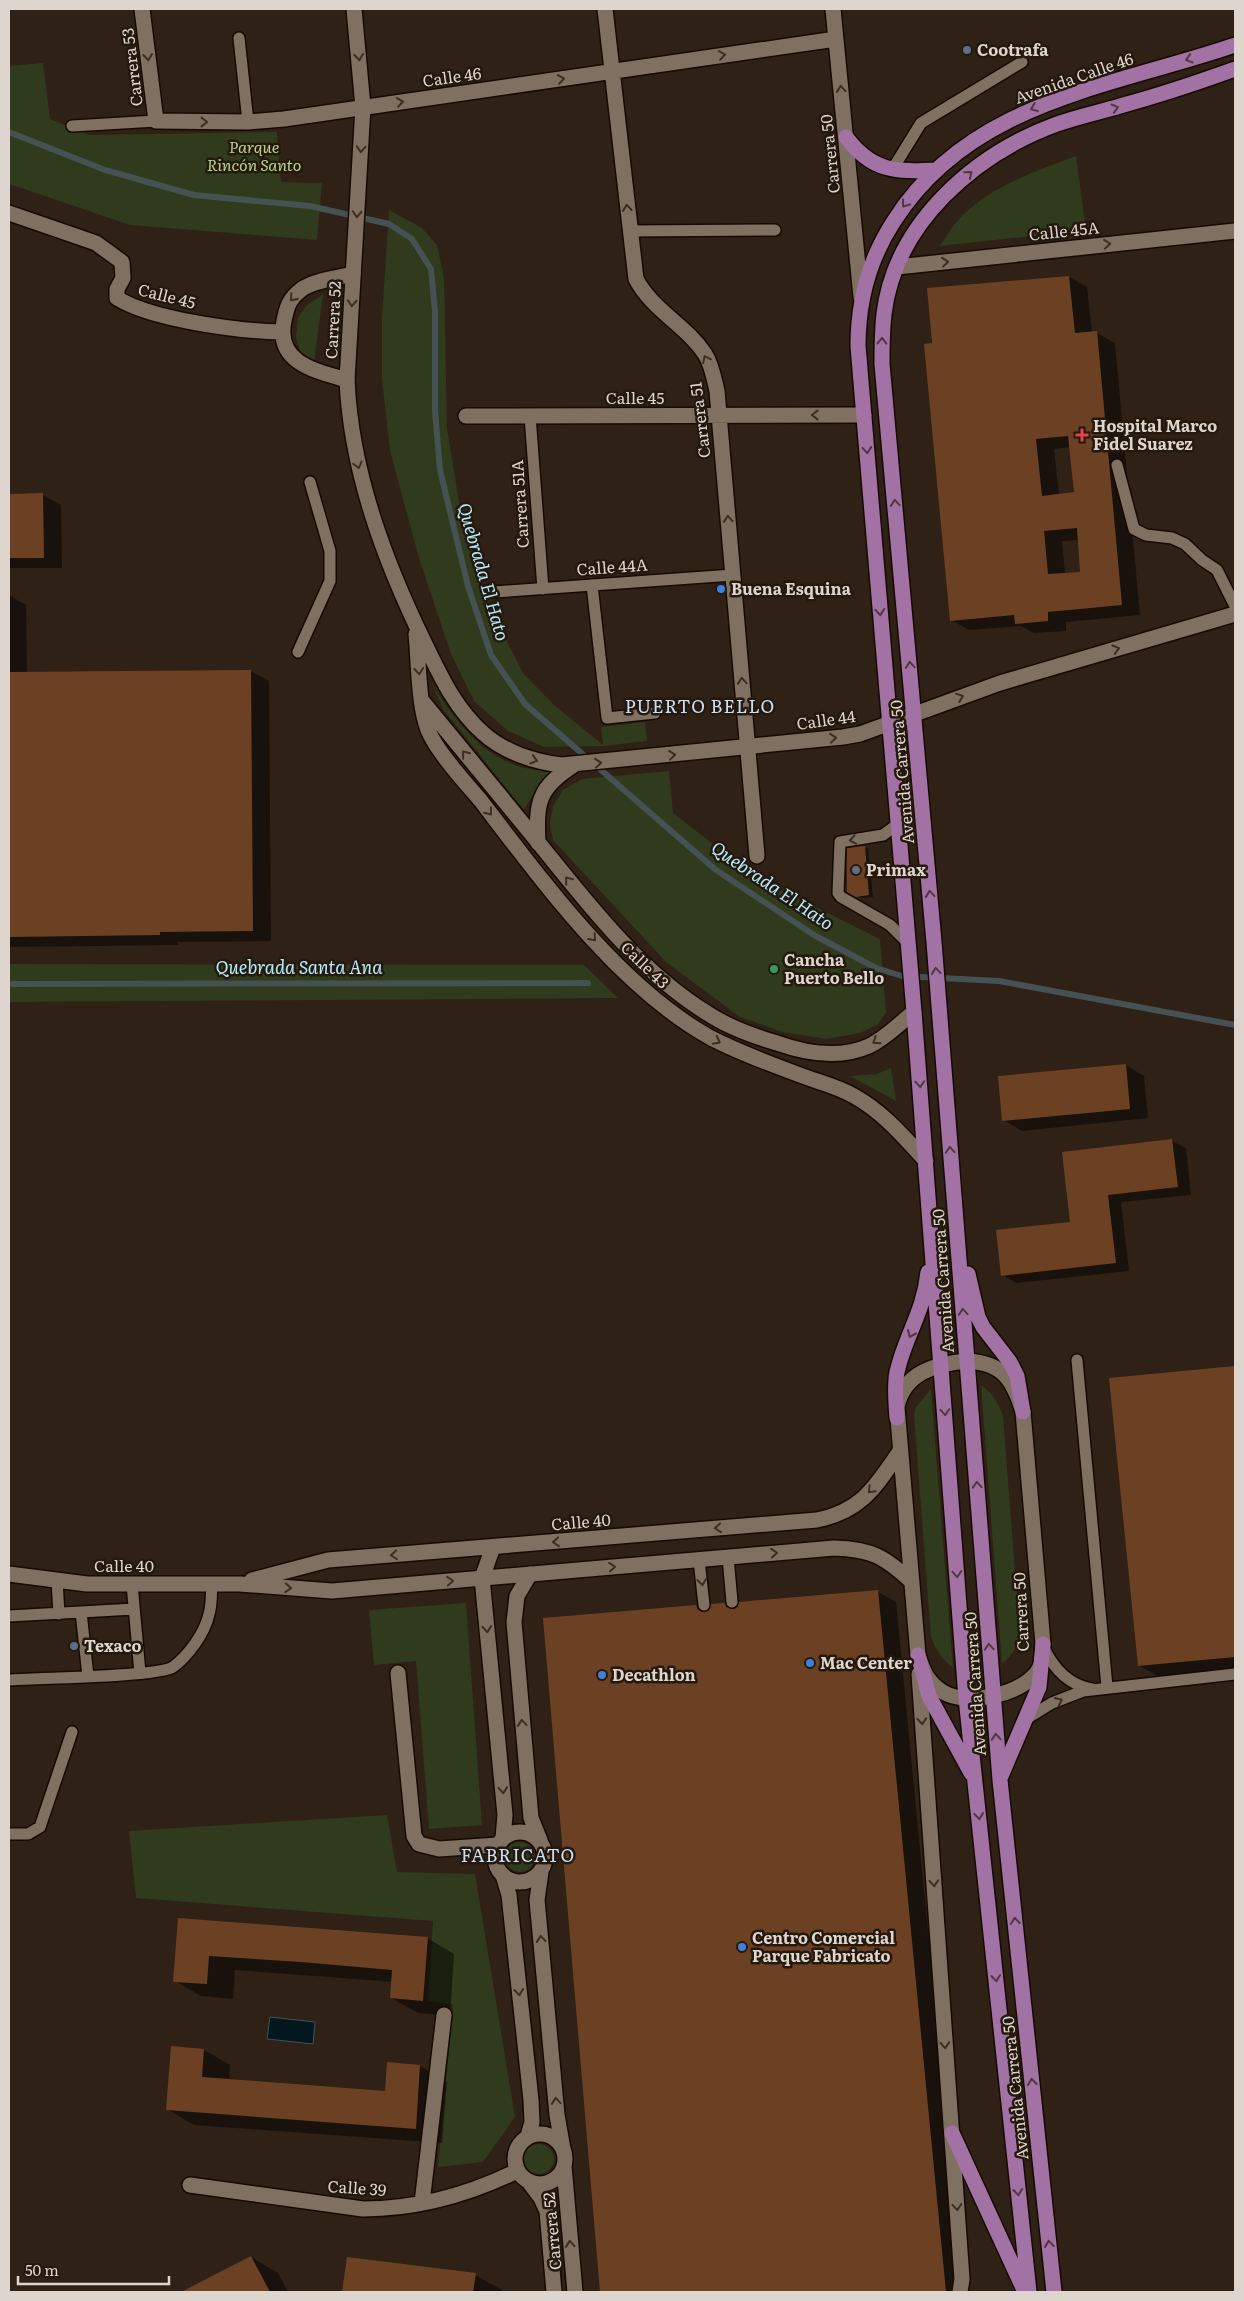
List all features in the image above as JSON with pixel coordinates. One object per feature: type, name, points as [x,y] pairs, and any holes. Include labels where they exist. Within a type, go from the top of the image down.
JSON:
[{"type":"main road","name":"Avenida Calle 46","points":[[861,296],[871,264],[885,234],[905,204],[936,170],[975,139],[999,124],[1051,101],[1235,45]]},
{"type":"main road","points":[[897,267],[908,244],[936,204],[977,168],[1005,150],[1058,124],[1235,69]]},
{"type":"main road","points":[[846,137],[857,152],[867,160],[892,170],[906,172],[936,170]]},
{"type":"main road","name":"Avenida Carrera 50","points":[[897,267],[884,313],[882,364],[915,713],[939,999],[1000,1780],[1054,2292]]},
{"type":"main road","name":"Avenida Carrera 50","points":[[861,296],[858,346],[914,1006],[966,1698],[1027,2292]]},
{"type":"main road","points":[[957,1233],[978,1317],[983,1327],[1010,1362],[1017,1376],[1023,1412]]},
{"type":"main road","points":[[897,1418],[895,1392],[897,1372],[922,1305],[926,1287],[931,1236]]},
{"type":"main road","points":[[1000,1780],[1026,1720],[1041,1678],[1043,1644]]},
{"type":"main road","points":[[918,1655],[929,1696],[975,1781]]},
{"type":"main road","points":[[952,2133],[1027,2292]]},
{"type":"street","name":"Carrera 53","points":[[142,9],[156,122]]},
{"type":"street","name":"Carrera 52","points":[[354,9],[364,108],[347,380],[351,431],[363,482],[390,565],[414,623]]},
{"type":"street","name":"Carrera 51","points":[[605,9],[636,279],[652,304],[696,343],[706,356],[717,391],[757,856]]},
{"type":"street","name":"Carrera 50","points":[[833,9],[861,296]]},
{"type":"street","name":"Calle 46","points":[[156,122],[248,122],[364,108],[836,39]]},
{"type":"street","name":"Calle 45","points":[[9,214],[96,243],[122,262],[123,278],[117,288],[117,298],[130,306],[196,322],[256,331],[281,332]]},
{"type":"street","name":"Calle 45A","points":[[897,267],[1235,230]]},
{"type":"street","points":[[347,380],[314,371],[292,357],[282,341],[281,332],[288,302],[303,288],[353,274]]},
{"type":"street","name":"Calle 45","points":[[466,416],[864,415]]},
{"type":"street","name":"Calle 44","points":[[414,623],[452,698],[484,734],[501,746],[519,755],[553,764],[574,765],[860,734],[1000,683],[1235,614]]},
{"type":"street","name":"Calle 43","points":[[414,623],[422,701],[428,729],[438,746],[567,910],[641,988],[689,1024],[718,1041],[740,1052],[836,1087],[859,1099],[892,1125],[926,1161]]},
{"type":"street","name":"Calle 43","points":[[422,701],[607,925],[647,966],[688,1001],[709,1015],[764,1039],[808,1052],[826,1054],[851,1051],[870,1046],[914,1006]]},
{"type":"street","points":[[538,843],[537,817],[541,795],[552,781],[574,765]]},
{"type":"street","name":"Carrera 50","points":[[967,1361],[984,1362],[998,1368],[1017,1390],[1023,1412],[1043,1644],[1040,1667],[1031,1679],[1010,1692],[966,1698],[945,1693],[933,1685],[926,1678],[918,1655],[897,1418],[899,1397],[909,1381],[923,1370],[941,1364],[967,1361]]},
{"type":"street","name":"Calle 40","points":[[240,1584],[328,1560],[817,1520],[836,1516],[853,1507],[864,1498],[878,1483],[900,1451]]},
{"type":"street","points":[[493,1547],[482,1578],[505,1815],[495,1861],[503,1875],[509,1895],[531,2100],[532,2122],[528,2136]]},
{"type":"street","name":"Calle 40","points":[[9,1574],[58,1581],[132,1584],[240,1584],[332,1591],[834,1548],[859,1549],[883,1558],[912,1582]]},
{"type":"street","points":[[9,1566],[36,1578]]},
{"type":"street","points":[[530,1574],[517,1596],[514,1622],[531,1818],[546,1855],[541,1872],[537,1900],[557,2115],[563,2149],[564,2166],[554,2180],[546,2184],[529,2182],[517,2171],[514,2155],[522,2141],[528,2136],[536,2134],[552,2137],[563,2149]]},
{"type":"street","points":[[9,1579],[36,1578]]},
{"type":"street","points":[[918,1655],[962,2279],[960,2292]]},
{"type":"street","points":[[398,1673],[414,1836],[419,1844],[438,1849],[500,1842],[509,1834],[526,1832],[540,1840]]},
{"type":"street","points":[[503,1875],[510,1880],[527,1881],[541,1872]]},
{"type":"street","points":[[422,2203],[444,2015]]},
{"type":"street","name":"Carrera 52","points":[[564,2166],[575,2292]]},
{"type":"street","name":"Calle 39","points":[[190,2185],[363,2209],[405,2207],[422,2203],[481,2186],[517,2171]]},
{"type":"street","name":"Carrera 52","points":[[529,2182],[541,2198],[547,2211],[554,2292]]},
{"type":"lane","points":[[239,38],[248,122]]},
{"type":"lane","points":[[892,170],[921,124],[1022,62]]},
{"type":"lane","name":"Calle 46","points":[[72,126],[156,122]]},
{"type":"lane","points":[[629,231],[775,230]]},
{"type":"lane","name":"Carrera 51A","points":[[530,416],[543,589]]},
{"type":"lane","points":[[1118,465],[1134,529],[1146,535],[1172,538],[1185,544],[1202,560],[1217,570],[1235,606]]},
{"type":"lane","points":[[298,652],[330,581],[330,551],[310,482]]},
{"type":"lane","name":"Calle 44A","points":[[494,592],[733,575]]},
{"type":"lane","points":[[592,585],[607,718],[655,713]]},
{"type":"lane","points":[[898,824],[883,835],[840,842],[838,893],[840,897],[890,925],[909,944]]},
{"type":"lane","points":[[1077,1360],[1107,1688]]},
{"type":"lane","points":[[728,1557],[732,1602]]},
{"type":"lane","points":[[699,1560],[704,1605]]},
{"type":"lane","points":[[58,1581],[59,1614]]},
{"type":"lane","points":[[132,1584],[140,1674]]},
{"type":"lane","points":[[9,1680],[140,1674],[172,1668],[191,1649],[204,1629],[209,1615],[212,1584]]},
{"type":"lane","points":[[9,1616],[134,1609]]},
{"type":"lane","points":[[81,1612],[88,1676]]},
{"type":"lane","points":[[1043,1644],[1052,1663],[1068,1680],[1083,1687],[1094,1689],[1235,1674]]},
{"type":"lane","points":[[1026,1720],[1052,1704],[1094,1689]]},
{"type":"lane","points":[[9,1834],[28,1834],[40,1827],[72,1732]]},
{"type":"green space","name":"Parque Rincón Santo","points":[[43,63],[50,119],[90,135],[277,132],[281,182],[322,183],[317,240],[130,225],[9,184],[9,66]]},
{"type":"green space","points":[[1076,156],[1086,230],[940,246],[957,221],[986,197],[1015,181]]},
{"type":"green space","points":[[389,210],[422,228],[437,245],[444,278],[447,428],[459,502],[473,557],[494,616],[523,673],[554,705],[603,745],[601,727],[645,722],[647,741],[603,746],[544,747],[508,731],[474,701],[451,654],[419,558],[390,451],[382,379],[382,317]]},
{"type":"green space","points":[[323,294],[314,363],[300,351],[296,338],[298,318],[306,306]]},
{"type":"green space","points":[[431,682],[459,722],[482,746],[510,763],[525,768],[556,772],[542,780],[524,810],[443,709]]},
{"type":"green space","points":[[669,771],[673,813],[757,878],[880,939],[886,1013],[877,1025],[860,1033],[826,1039],[782,1032],[740,1017],[666,962],[553,840],[550,825],[553,806],[563,790],[582,779]]},
{"type":"green space","points":[[9,964],[584,965],[618,998],[9,1002]]},
{"type":"green space","points":[[891,1068],[896,1101],[850,1076],[877,1074]]},
{"type":"green space","points":[[981,1385],[995,1399],[1003,1416],[1020,1637],[1013,1652],[1002,1664]]},
{"type":"green space","points":[[931,1389],[953,1668],[940,1654],[931,1637],[914,1415],[916,1407]]},
{"type":"green space","points":[[466,1603],[482,1825],[429,1829],[416,1661],[374,1665],[369,1610]]},
{"type":"green space","points":[[387,1815],[397,1872],[475,1874],[515,2117],[483,2162],[438,2167],[453,2004],[428,2001],[433,1921],[136,1898],[129,1831]]},
{"type":"green space","points":[[520,1842],[531,1846],[535,1857],[531,1868],[520,1872],[509,1868],[505,1857],[509,1846]]},
{"type":"green space","points":[[539,2144],[550,2148],[554,2159],[550,2170],[539,2174],[528,2170],[524,2159],[528,2148]]},
{"type":"water","points":[[270,2017],[315,2022],[313,2044],[267,2039]]},
{"type":"building","points":[[1069,276],[1075,333],[1097,331],[1122,605],[1048,612],[1048,621],[1015,624],[1014,615],[950,621],[924,344],[932,343],[927,288]],"holes":[[[1068,436],[1074,492],[1042,496],[1036,439]],[[1077,528],[1080,572],[1048,574],[1044,531]]]},
{"type":"building","points":[[43,493],[44,558],[9,558],[9,494]]},
{"type":"building","points":[[251,670],[253,931],[160,932],[160,935],[9,937],[9,672]]},
{"type":"building","name":"Primax","points":[[865,846],[869,895],[856,897],[847,892],[847,848]]},
{"type":"building","points":[[1126,1064],[1130,1109],[1002,1121],[998,1076]]},
{"type":"building","points":[[1172,1139],[1178,1187],[1108,1195],[1116,1263],[1001,1276],[996,1230],[1070,1222],[1062,1152]]},
{"type":"building","points":[[1235,1366],[1235,1657],[1138,1666],[1109,1378]]},
{"type":"building","name":"Centro Comercial Parque Fabricato","points":[[878,1590],[946,2292],[600,2292],[543,1618],[696,1605],[698,1610],[704,1612],[709,1611],[711,1604],[725,1603],[726,1607],[732,1609],[737,1608],[739,1602]]},
{"type":"building","points":[[178,1918],[428,1937],[423,2001],[390,1998],[392,1970],[301,1962],[209,1956],[207,1984],[173,1982]]},
{"type":"building","points":[[171,2046],[204,2049],[202,2077],[385,2091],[387,2062],[420,2065],[416,2129],[166,2110]]},
{"type":"building","points":[[251,2256],[270,2292],[181,2292]]},
{"type":"building","points":[[347,2257],[476,2273],[473,2292],[342,2292]]},
{"type":"waterway","name":"Quebrada El Hato","points":[[9,132],[105,170],[194,195],[310,206],[389,224],[412,239],[431,269],[435,312],[435,411],[440,470],[468,586],[491,655],[525,704],[716,870],[814,935],[876,968],[902,976],[999,981],[1235,1025]]},
{"type":"waterway","name":"Quebrada Santa Ana","points":[[9,984],[588,983]]},
{"type":"place","name":"Cootrafa","points":[[967,50]]},
{"type":"place","name":"Hospital Marco Fidel Suarez","points":[[1082,435]]},
{"type":"place","name":"Buena Esquina","points":[[721,589]]},
{"type":"place","name":"Primax","points":[[856,870]]},
{"type":"place","name":"Cancha Puerto Bello","points":[[774,969]]},
{"type":"place","name":"Texaco","points":[[74,1646]]},
{"type":"place","name":"Mac Center","points":[[810,1663]]},
{"type":"place","name":"Decathlon","points":[[602,1675]]},
{"type":"place","name":"Centro Comercial Parque Fabricato","points":[[742,1947]]},
{"type":"district","name":"PUERTO BELLO","points":[[700,707]]},
{"type":"district","name":"FABRICATO","points":[[518,1856]]}]
